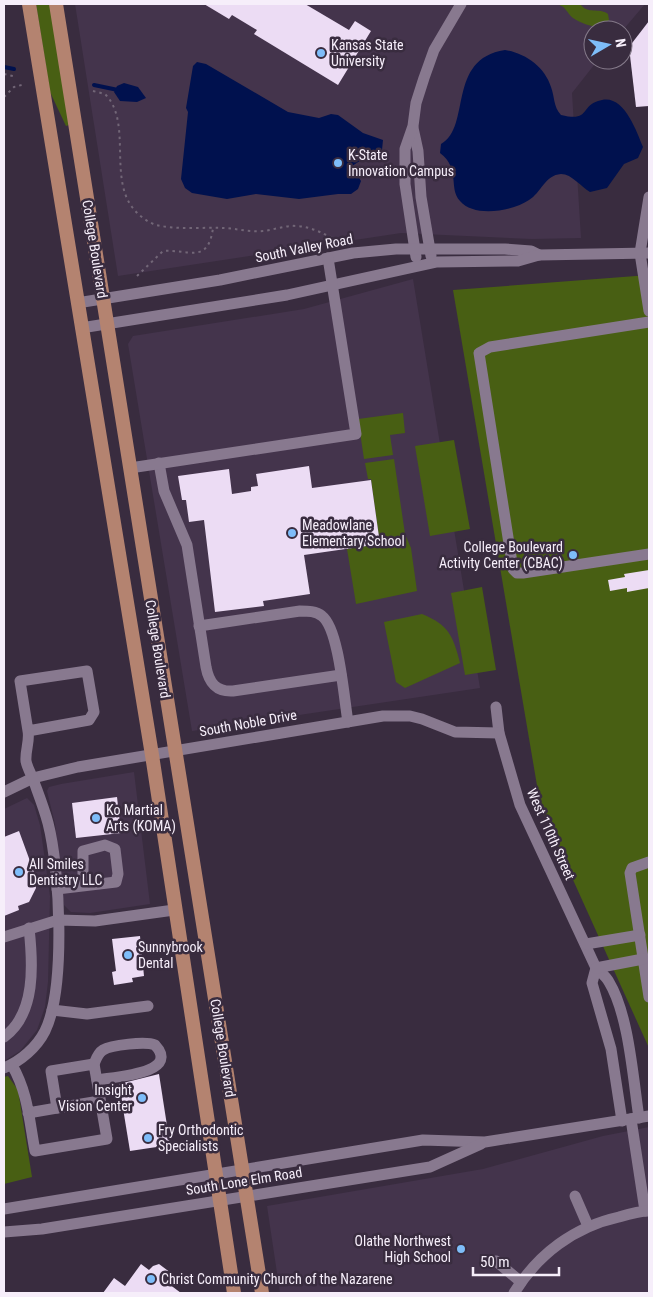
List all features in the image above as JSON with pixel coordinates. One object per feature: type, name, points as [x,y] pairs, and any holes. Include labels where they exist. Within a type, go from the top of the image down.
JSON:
[{"type":"main road","name":"College Boulevard","points":[[29,4],[152,755],[174,910],[234,1293]]},
{"type":"main road","name":"College Boulevard","points":[[56,4],[262,1293]]},
{"type":"street","points":[[417,266],[405,184],[405,149],[413,126],[416,103],[427,69],[434,50],[458,5]]},
{"type":"street","points":[[413,126],[418,150],[421,197],[432,263]]},
{"type":"street","points":[[649,196],[645,253],[649,311]]},
{"type":"street","name":"South Valley Road","points":[[77,303],[220,280],[328,258],[382,250],[505,249],[532,251],[539,255]]},
{"type":"street","name":"South Valley Road","points":[[81,328],[287,295],[432,263],[518,261],[539,255],[645,253]]},
{"type":"street","points":[[130,468],[356,434],[328,258]]},
{"type":"street","points":[[649,322],[486,348],[479,353],[513,569],[517,573],[523,573],[649,554]]},
{"type":"street","points":[[159,463],[164,491],[187,546],[199,626],[211,683],[221,690],[233,691],[341,675]]},
{"type":"street","points":[[199,626],[300,611],[316,612],[330,625],[341,675],[348,722]]},
{"type":"street","points":[[28,731],[90,720],[94,712],[87,671],[20,681],[28,731],[26,762],[49,825],[57,889],[58,920],[57,968],[52,1010],[41,1039],[32,1049],[8,1067],[23,1084],[35,1151],[107,1139],[94,1064],[99,1054],[106,1049],[145,1042],[154,1045],[160,1056],[158,1065],[151,1071],[97,1080]]},
{"type":"street","name":"West 110th Street","points":[[496,707],[499,733],[523,813],[596,968],[609,981],[618,1004],[626,1034],[636,1118]]},
{"type":"street","name":"South Noble Drive","points":[[4,792],[33,778],[78,767],[383,716],[410,716],[455,732],[499,733]]},
{"type":"street","points":[[649,862],[640,864],[630,870],[649,997]]},
{"type":"street","points":[[57,889],[83,886]]},
{"type":"street","points":[[4,938],[29,928],[58,920],[95,921],[174,910]]},
{"type":"street","points":[[4,1037],[18,1024],[27,1005],[31,949],[29,928]]},
{"type":"street","points":[[586,944],[640,935]]},
{"type":"street","points":[[596,968],[643,959]]},
{"type":"street","name":"West 110th Street","points":[[596,968],[592,983],[611,1050],[636,1118]]},
{"type":"street","points":[[52,1010],[87,1014],[148,1006]]},
{"type":"street","points":[[57,1108],[51,1071],[94,1064]]},
{"type":"street","points":[[28,1113],[100,1100]]},
{"type":"street","points":[[514,1293],[542,1257],[588,1226],[647,1211],[636,1118]]},
{"type":"street","name":"South Lone Elm Road","points":[[4,1209],[423,1140],[485,1142],[636,1118]]},
{"type":"street","name":"South Lone Elm Road","points":[[4,1232],[42,1229],[430,1167],[485,1142]]},
{"type":"street","points":[[575,1196],[588,1226]]},
{"type":"street","points":[[496,1261],[521,1282]]},
{"type":"path","points":[[4,74],[13,76]]},
{"type":"path","points":[[4,97],[14,87],[25,84]]},
{"type":"path","points":[[93,91],[105,94],[115,112],[123,186],[131,205],[137,213],[154,224],[252,232],[295,226],[310,228],[345,243]]},
{"type":"path","points":[[137,276],[163,251],[194,254],[202,251],[212,238],[213,228]]},
{"type":"shaded area","name":"K-State Innovation Campus","points":[[75,4],[645,4],[631,20],[583,20],[583,70],[590,70],[572,93],[581,238],[532,239],[401,233],[118,276]]},
{"type":"shaded area","points":[[505,50],[520,54],[539,67],[548,80],[555,105],[561,115],[576,117],[584,113],[592,104],[607,99],[615,102],[627,114],[637,131],[643,147],[638,158],[624,164],[607,188],[590,192],[573,178],[561,174],[547,181],[529,200],[504,210],[474,210],[460,201],[455,190],[450,165],[440,153],[441,144],[450,135],[456,123],[462,94],[474,66],[487,56]]},
{"type":"shaded area","points":[[197,62],[206,64],[288,112],[319,118],[331,114],[338,115],[363,133],[383,140],[382,150],[369,155],[352,166],[361,181],[358,189],[351,194],[299,199],[256,194],[227,199],[192,193],[185,188],[181,179],[188,112],[186,108],[193,66]]},
{"type":"shaded area","points":[[124,83],[138,87],[146,98],[137,102],[120,101],[114,92],[117,86]]},
{"type":"shaded area","points":[[413,279],[480,688],[192,731],[128,344],[133,336],[304,309]]},
{"type":"shaded area","points":[[134,772],[150,904],[90,913],[71,912],[64,905],[55,824],[47,791],[49,787],[61,784]]},
{"type":"shaded area","points":[[27,798],[34,805],[40,825],[50,896],[48,982],[45,1007],[37,1030],[20,1051],[4,1061],[4,809]]},
{"type":"shaded area","name":"Olathe Northwest High School","points":[[649,1127],[649,1293],[280,1293],[267,1206],[483,1169],[603,1136]]},
{"type":"green space","points":[[36,4],[50,4],[69,125],[66,126],[50,92]]},
{"type":"green space","points":[[554,4],[580,4],[586,9],[605,12],[608,14],[609,20],[583,20],[583,23],[579,22],[563,7]]},
{"type":"green space","name":"College Boulevard Activity Center (CBAC)","points":[[649,275],[649,1048],[541,809],[453,290]]},
{"type":"green space","points":[[403,413],[405,433],[390,435],[393,455],[364,459],[358,419]]},
{"type":"green space","points":[[454,440],[470,529],[430,536],[415,446]]},
{"type":"green space","points":[[394,459],[405,534],[411,548],[417,591],[356,604],[347,549],[380,544],[371,479],[368,479],[365,463]]},
{"type":"green space","points":[[482,587],[496,670],[465,675],[451,593]]},
{"type":"green space","points":[[422,614],[444,627],[452,639],[460,663],[405,688],[396,682],[384,622]]},
{"type":"green space","points":[[8,1076],[18,1090],[32,1177],[4,1184],[4,1077]]},
{"type":"building","name":"Kansas State University","points":[[204,4],[305,4],[349,30],[355,21],[371,31],[338,85],[254,34],[257,30],[232,15],[229,19]]},
{"type":"building","points":[[649,21],[649,106],[636,107],[632,70],[633,42]]},
{"type":"building","name":"Meadowlane Elementary School","points":[[309,466],[312,488],[371,480],[380,544],[304,555],[310,594],[263,601],[264,606],[215,612],[204,520],[189,522],[186,500],[182,500],[178,476],[229,469],[232,494],[251,491],[251,487],[258,486],[256,474]]},
{"type":"building","points":[[649,570],[649,588],[627,592],[627,588],[610,591],[608,580],[625,577],[624,574]]},
{"type":"building","name":"Ko Martial Arts (KOMA)","points":[[117,797],[121,833],[76,838],[72,803]]},
{"type":"building","points":[[19,831],[34,872],[36,888],[29,902],[18,906],[19,910],[4,916],[4,837]]},
{"type":"building","name":"Sunnybrook Dental","points":[[140,936],[144,976],[132,978],[133,982],[114,985],[112,972],[116,971],[112,939]]},
{"type":"building","points":[[159,1074],[170,1145],[130,1151],[119,1084]]},
{"type":"building","name":"Christ Community Church of the Nazarene","points":[[141,1264],[149,1270],[159,1264],[171,1273],[172,1279],[169,1284],[181,1293],[103,1293],[114,1278],[125,1286]]},
{"type":"waterway","points":[[4,67],[14,69]]},
{"type":"waterway","points":[[94,85],[118,90]]},
{"type":"place","name":"Kansas State University","points":[[321,53]]},
{"type":"place","name":"K-State Innovation Campus","points":[[338,163]]},
{"type":"place","name":"Meadowlane Elementary School","points":[[292,533]]},
{"type":"place","name":"College Boulevard Activity Center (CBAC)","points":[[573,555]]},
{"type":"place","name":"Ko Martial Arts (KOMA)","points":[[96,818]]},
{"type":"place","name":"All Smiles Dentistry LLC","points":[[19,872]]},
{"type":"place","name":"Sunnybrook Dental","points":[[128,955]]},
{"type":"place","name":"Insight Vision Center","points":[[142,1098]]},
{"type":"place","name":"Fry Orthodontic Specialists","points":[[148,1138]]},
{"type":"place","name":"Olathe Northwest High School","points":[[461,1249]]},
{"type":"place","name":"Christ Community Church of the Nazarene","points":[[151,1279]]}]
